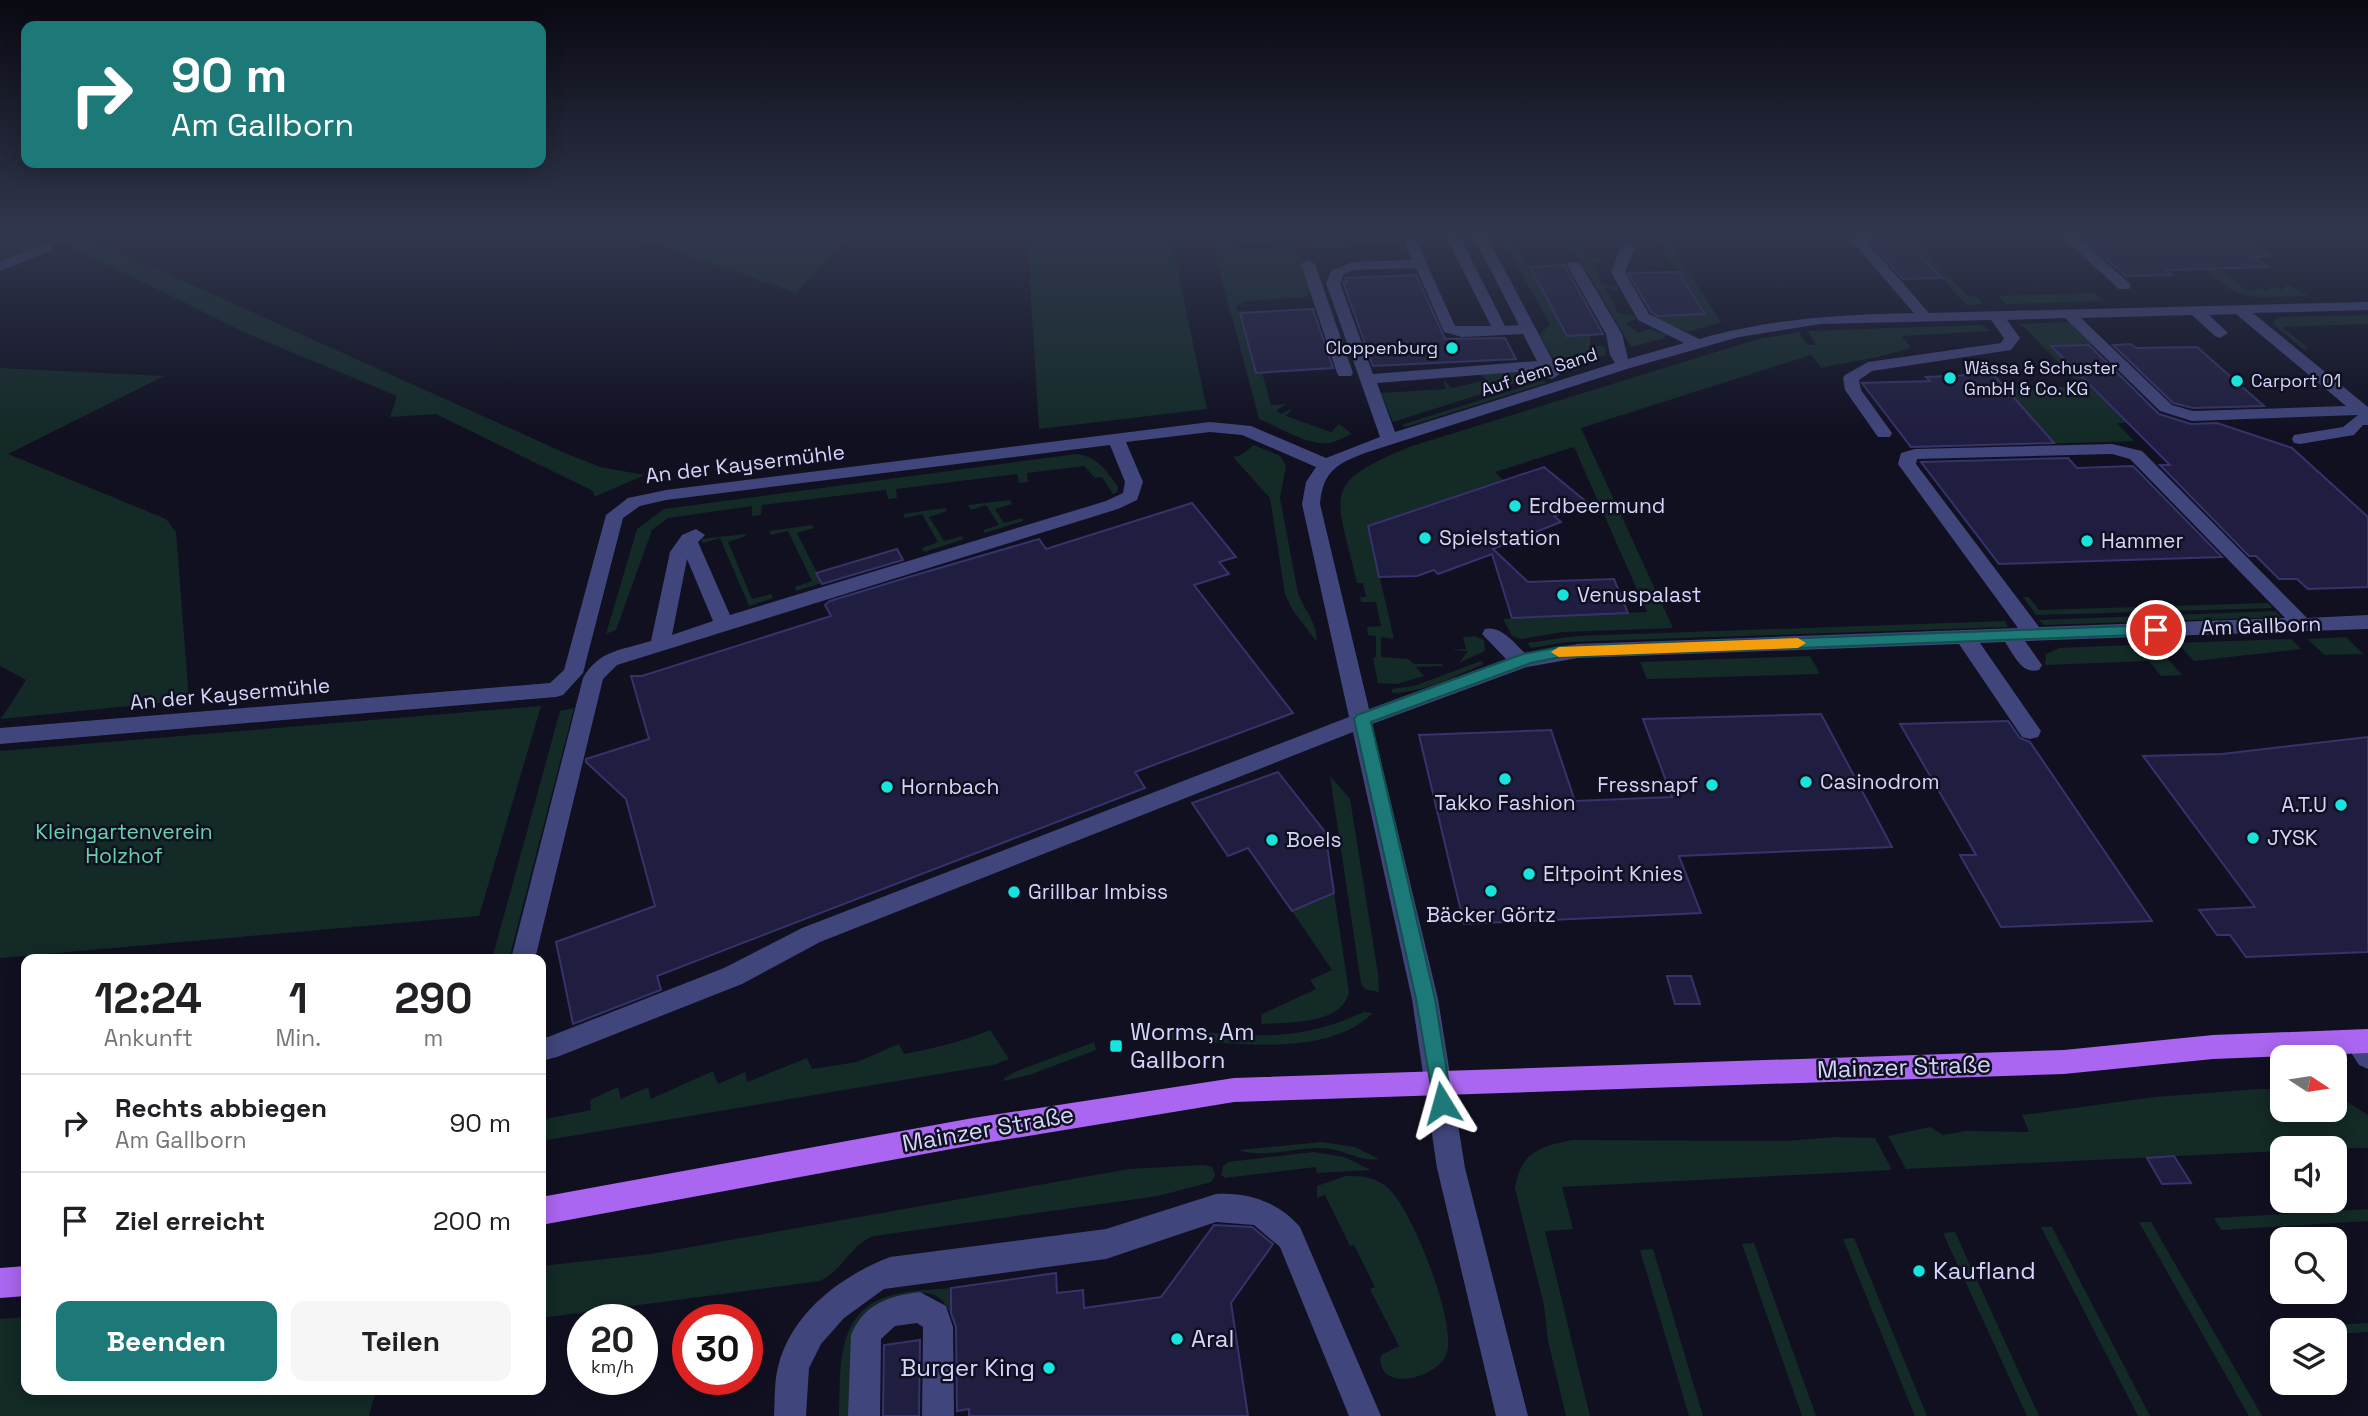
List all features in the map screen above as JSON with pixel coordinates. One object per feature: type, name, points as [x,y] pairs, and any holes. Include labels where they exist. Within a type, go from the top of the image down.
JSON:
[{"type":"main road","name":"Mainzer Straße","points":[[546,1210],[859,1151],[1139,1103],[1234,1090],[2064,1062],[2213,1047],[2364,1047]]},
{"type":"main road","points":[[0,1283],[21,1281]]},
{"type":"street","points":[[1321,301],[1345,373]]},
{"type":"street","points":[[1339,301],[1389,439]]},
{"type":"street","points":[[1437,301],[1449,329],[1457,332],[1529,329]]},
{"type":"street","points":[[1485,301],[1500,330]]},
{"type":"street","points":[[1514,301],[1550,372],[1565,384]]},
{"type":"street","points":[[1595,301],[1614,334],[1618,355],[1624,365]]},
{"type":"street","points":[[1634,301],[1643,317],[1697,344]]},
{"type":"street","points":[[1911,301],[1925,317]]},
{"type":"street","points":[[2327,301],[2333,306]]},
{"type":"street","name":"Auf dem Sand","points":[[1327,465],[1367,438],[1389,439],[1624,365],[1780,324],[1881,312],[1925,317],[2070,314],[2145,306],[2239,309],[2368,306]]},
{"type":"street","points":[[2196,306],[2220,332]]},
{"type":"street","points":[[2239,309],[2301,354],[2366,415]]},
{"type":"street","points":[[2070,314],[2166,408],[2178,414],[2366,415]]},
{"type":"street","points":[[1884,433],[1853,390],[1851,378],[1854,373],[1868,367],[2007,347],[2012,338],[2010,333],[1994,315]]},
{"type":"street","points":[[1366,379],[1546,365]]},
{"type":"street","points":[[2300,439],[2348,431],[2366,415]]},
{"type":"street","name":"An der Kaysermühle","points":[[0,736],[556,690],[573,673],[615,515],[634,502],[724,486],[781,482],[1198,428],[1235,428],[1327,465]]},
{"type":"street","points":[[524,954],[593,678],[602,665],[610,660],[724,624],[1112,505],[1131,496],[1133,482],[1117,440]]},
{"type":"street","points":[[2034,635],[1907,464],[1907,457],[1915,454],[2112,449],[2136,455],[2296,630]]},
{"type":"street","points":[[1327,465],[1313,482],[1311,504],[1425,999],[1451,1168],[1512,1416]]},
{"type":"street","points":[[660,645],[679,552],[692,537],[724,624]]},
{"type":"street","name":"Am Gallborn","points":[[546,1049],[733,976],[811,935],[1362,719],[1521,661],[1560,652],[2010,635],[2161,637],[2355,627]]},
{"type":"street","points":[[1492,634],[1521,661]]},
{"type":"street","points":[[2010,635],[2032,665]]},
{"type":"street","points":[[1965,637],[2030,730]]},
{"type":"street","points":[[790,1416],[795,1363],[814,1328],[845,1296],[874,1277],[890,1272],[1105,1244],[1216,1208],[1233,1206],[1251,1208],[1266,1215],[1290,1237],[1365,1416]]},
{"type":"street","points":[[864,1416],[866,1335],[872,1323],[891,1311],[920,1307],[935,1317],[938,1326],[938,1416]]},
{"type":"green space","points":[[181,301],[228,301],[565,453],[600,467],[645,475],[594,497],[593,491],[436,414],[390,417],[397,396],[248,334]]},
{"type":"green space","points":[[1031,301],[1184,301],[1207,409],[1039,429]]},
{"type":"green space","points":[[1228,301],[1244,301],[1235,308],[1240,313],[1256,372],[1262,372],[1271,405],[1286,404],[1276,411],[1281,414],[1293,408],[1286,416],[1331,432],[1339,424],[1352,434],[1330,443],[1312,442],[1259,419]]},
{"type":"green space","points":[[1537,301],[1548,301],[1567,336],[1590,335],[1590,345],[1606,347],[1605,355],[1560,370],[1540,335],[1550,324]]},
{"type":"green space","points":[[1604,301],[1612,301],[1618,313],[1634,316],[1636,319],[1625,323],[1639,333],[1650,329],[1668,335],[1631,347]]},
{"type":"green space","points":[[1697,301],[1707,301],[1721,322],[1687,332],[1651,316],[1705,314]]},
{"type":"green space","points":[[1963,301],[1980,301],[1983,304],[1967,305]]},
{"type":"green space","points":[[2003,301],[2100,301],[2006,304]]},
{"type":"green space","points":[[2368,315],[2368,324],[2282,327],[2309,349],[2303,349],[2273,324],[2275,319],[2283,317]]},
{"type":"green space","points":[[2069,322],[2092,345],[2052,347],[2122,418],[2147,417],[2152,422],[2117,423],[2134,441],[1910,448],[1905,441],[2048,436],[2006,389],[2081,386],[2025,328],[2017,324]]},
{"type":"green space","points":[[1981,325],[1991,331],[1902,336],[1911,348],[1821,368],[1811,355],[1581,428],[1673,628],[1562,632],[1521,639],[1512,636],[1503,619],[1647,612],[1574,447],[1495,472],[1503,480],[1368,526],[1394,639],[1381,637],[1381,657],[1408,659],[1414,664],[1443,666],[1416,667],[1424,676],[1397,684],[1378,683],[1373,658],[1376,657],[1376,636],[1368,635],[1367,627],[1381,626],[1376,602],[1361,602],[1360,597],[1366,597],[1363,583],[1357,583],[1341,511],[1341,495],[1348,483],[1361,471],[1412,446],[1758,339],[1801,332],[1808,345],[1816,345],[1807,331]]},
{"type":"green space","points":[[0,368],[164,376],[8,454],[166,519],[176,532],[189,700],[1,719],[26,680],[0,666]]},
{"type":"green space","points":[[1538,369],[1541,375],[1393,422],[1381,393],[1446,389],[1443,380],[1452,388],[1486,380],[1478,372]]},
{"type":"green space","points":[[1544,380],[1546,383],[1406,427],[1401,425]]},
{"type":"green space","points":[[1254,445],[1280,456],[1286,466],[1280,498],[1298,593],[1313,623],[1316,641],[1292,609],[1285,594],[1270,498],[1233,457],[1241,455]]},
{"type":"green space","points":[[1076,454],[1101,465],[1118,487],[1117,492],[1113,494],[1102,477],[1095,478],[1084,466],[1027,473],[1028,482],[1019,483],[1017,474],[896,489],[897,498],[888,499],[886,490],[762,505],[761,515],[752,516],[752,506],[668,518],[652,530],[616,630],[606,634],[637,529],[664,509]]},
{"type":"green space","points":[[1010,500],[1012,504],[995,509],[1004,523],[1022,518],[1023,521],[985,533],[983,530],[999,525],[986,505],[971,510],[968,505]]},
{"type":"green space","points":[[945,508],[947,511],[929,517],[944,541],[962,536],[964,539],[924,552],[922,548],[938,542],[922,514],[905,518],[903,514]]},
{"type":"green space","points":[[812,525],[814,528],[797,533],[820,579],[838,578],[796,591],[795,587],[812,581],[788,531],[771,535],[769,531]]},
{"type":"green space","points":[[746,536],[728,542],[752,599],[771,594],[773,598],[749,606],[720,538],[703,543],[701,539]]},
{"type":"green space","points":[[2023,597],[2029,597],[2039,610],[2268,603],[2273,608],[2036,615]]},
{"type":"green space","points":[[2276,611],[2281,617],[2044,625],[2039,620]]},
{"type":"green space","points":[[2005,621],[2008,627],[1566,642],[1531,648],[1527,643],[1576,636]]},
{"type":"green space","points":[[1475,636],[1484,640],[1485,651],[1459,663],[1468,651],[1449,650],[1466,649],[1463,637]]},
{"type":"green space","points":[[2346,637],[2363,654],[2325,655],[2307,639]]},
{"type":"green space","points":[[2291,639],[2301,649],[2194,661],[2177,643]]},
{"type":"green space","points":[[2155,644],[2182,675],[2161,676],[2149,661],[2045,665],[2046,654],[2059,648]]},
{"type":"green space","points":[[1810,656],[1820,674],[1647,679],[1640,662]]},
{"type":"green space","points":[[1481,661],[1484,664],[1428,687],[1393,693],[1391,689],[1414,686]]},
{"type":"green space","name":"Kleingartenverein Holzhof","points":[[541,706],[479,916],[21,954],[21,956],[0,958],[0,751]]},
{"type":"green space","points":[[574,708],[510,954],[493,954],[560,711]]},
{"type":"green space","points":[[1330,776],[1350,799],[1379,992],[1365,989],[1361,983]]},
{"type":"green space","points":[[1334,893],[1349,992],[1344,1003],[1336,1011],[1313,1020],[1261,1024],[1262,1014],[1316,989],[1310,980],[1332,970],[1292,911]]},
{"type":"green space","points":[[1364,1012],[1373,1013],[1353,1028],[1304,1042],[1249,1044],[1170,1040],[1169,1032],[1236,1035],[1293,1033],[1321,1028]]},
{"type":"green space","points":[[990,1030],[1009,1059],[993,1065],[546,1140],[546,1119],[591,1110],[590,1100],[618,1087],[621,1099],[648,1087],[651,1099],[713,1071],[718,1084],[745,1072],[747,1082],[807,1058],[812,1069],[857,1062],[899,1044],[904,1054]]},
{"type":"green space","points":[[1094,1042],[1096,1050],[1032,1074],[1004,1081],[1004,1078],[1015,1072]]},
{"type":"green space","points":[[2270,1089],[2270,1122],[2347,1122],[2347,1102],[2368,1115],[2368,1148],[2347,1148],[2347,1136],[2270,1136],[2270,1152],[1906,1169],[1888,1136],[1930,1127],[1943,1135],[1965,1131],[2029,1132],[2022,1115],[2155,1097]]},
{"type":"green space","points":[[1837,1137],[1875,1138],[1892,1170],[1562,1187],[1573,1229],[1545,1231],[1590,1416],[1566,1416],[1548,1341],[1544,1305],[1515,1188],[1527,1159],[1542,1148],[1573,1140],[1785,1141]]},
{"type":"green space","points":[[1322,1142],[1355,1147],[1379,1159],[1367,1159],[1319,1148],[1273,1153],[1238,1150]]},
{"type":"green space","points":[[1313,1152],[1344,1157],[1371,1170],[1317,1173],[1316,1167],[1225,1178],[1221,1175],[1223,1166],[1228,1162]]},
{"type":"green space","points":[[1204,1165],[1212,1167],[1215,1175],[1211,1182],[1158,1196],[874,1236],[859,1245],[828,1277],[820,1281],[647,1304],[567,1304],[567,1315],[546,1317],[546,1265],[651,1254],[1129,1169]]},
{"type":"green space","points":[[1346,1176],[1368,1178],[1387,1187],[1408,1217],[1430,1268],[1446,1320],[1448,1341],[1446,1355],[1440,1364],[1419,1376],[1396,1378],[1387,1374],[1382,1367],[1381,1355],[1399,1346],[1370,1289],[1375,1287],[1354,1245],[1350,1246],[1325,1195],[1317,1198],[1317,1186]]},
{"type":"green space","points":[[2368,1209],[2368,1221],[2221,1230],[2214,1218],[2347,1213],[2347,1210]]},
{"type":"green space","points":[[2139,1222],[2151,1222],[2262,1416],[2249,1416]]},
{"type":"green space","points":[[2041,1227],[2052,1227],[2150,1416],[2138,1416]]},
{"type":"green space","points":[[1955,1232],[2039,1416],[2027,1416],[1943,1233]]},
{"type":"green space","points":[[1854,1238],[1927,1416],[1915,1416],[1843,1239]]},
{"type":"green space","points":[[1754,1243],[1816,1416],[1802,1416],[1742,1244]]},
{"type":"green space","points":[[1653,1249],[1703,1416],[1689,1416],[1640,1250]]},
{"type":"green space","points":[[951,1288],[951,1313],[938,1298],[921,1293],[892,1298],[870,1310],[854,1416],[839,1416],[844,1347],[857,1317],[869,1306],[886,1297]]},
{"type":"green space","points":[[21,1317],[21,1395],[375,1395],[369,1416],[0,1416],[0,1319]]},
{"type":"green space","points":[[2368,1323],[2368,1332],[2347,1333],[2347,1324]]},
{"type":"building","points":[[1350,301],[1428,301],[1445,339],[1505,338],[1516,359],[1373,366]]},
{"type":"building","points":[[1548,301],[1585,301],[1603,334],[1567,336]]},
{"type":"building","points":[[1645,301],[1697,301],[1705,314],[1658,316],[1651,312]]},
{"type":"building","points":[[1313,309],[1333,368],[1256,373],[1240,313]]},
{"type":"building","points":[[2131,344],[2136,348],[2197,347],[2264,406],[2193,408],[2173,403],[2113,345]]},
{"type":"building","points":[[2089,345],[2159,414],[2191,424],[2217,423],[2292,448],[2368,517],[2368,587],[2308,589],[2297,579],[2279,579],[2256,556],[2249,556],[2160,465],[2170,465],[2051,346]]},
{"type":"building","points":[[1993,374],[2054,443],[1911,447],[1862,383],[1930,381],[1926,377]]},
{"type":"building","points":[[2068,458],[2077,468],[2133,466],[2222,557],[1999,564],[1921,462]]},
{"type":"building","points":[[1544,467],[1589,504],[1554,516],[1561,522],[1493,549],[1528,582],[1614,579],[1628,613],[1512,618],[1492,554],[1438,574],[1434,570],[1417,576],[1379,577],[1368,526]]},
{"type":"building","points":[[1192,503],[1236,557],[1219,562],[1229,574],[1194,585],[1293,713],[1135,772],[1145,788],[657,976],[661,990],[573,1024],[556,942],[655,906],[626,799],[586,762],[586,759],[649,739],[631,676],[642,676],[831,616],[825,605],[830,601],[1039,539],[1046,549]]},
{"type":"building","points":[[897,549],[903,560],[822,584],[816,573]]},
{"type":"building","points":[[1821,714],[1892,847],[1679,856],[1701,913],[1464,924],[1419,735],[1551,730],[1575,801],[1672,797],[1643,719]]},
{"type":"building","points":[[2008,721],[2020,738],[2030,742],[2152,921],[2001,927],[1960,855],[1976,855],[1900,724]]},
{"type":"building","points":[[2368,737],[2368,952],[2246,957],[2230,935],[2217,935],[2199,910],[2255,907],[2143,756],[2222,754]]},
{"type":"building","name":"Boels","points":[[1278,772],[1325,832],[1334,893],[1292,911],[1248,848],[1228,856],[1192,803]]},
{"type":"building","points":[[1667,976],[1691,976],[1700,1004],[1675,1004]]},
{"type":"building","points":[[2174,1156],[2191,1183],[2162,1184],[2147,1158]]},
{"type":"building","points":[[1214,1225],[1252,1227],[1273,1244],[1231,1303],[1248,1416],[969,1416],[969,1409],[957,1411],[956,1327],[951,1313],[951,1288],[1056,1273],[1057,1293],[1083,1290],[1084,1308],[1161,1297]]},
{"type":"building","points":[[920,1340],[919,1416],[883,1416],[884,1345]]},
{"type":"slow traffic","points":[[1559,652],[1798,643]]},
{"type":"place","name":"Cloppenburg","points":[[1452,348]]},
{"type":"place","name":"Wässa & Schuster GmbH & Co. KG","points":[[1950,378]]},
{"type":"place","name":"Carport 01","points":[[2237,381]]},
{"type":"place","name":"Erdbeermund","points":[[1515,506]]},
{"type":"place","name":"Spielstation","points":[[1425,538]]},
{"type":"place","name":"Hammer","points":[[2087,541]]},
{"type":"place","name":"Venuspalast","points":[[1563,595]]},
{"type":"place","name":"Takko Fashion","points":[[1505,779]]},
{"type":"place","name":"Casinodrom","points":[[1806,782]]},
{"type":"place","name":"Fressnapf","points":[[1712,785]]},
{"type":"place","name":"Hornbach","points":[[887,787]]},
{"type":"place","name":"A.T.U","points":[[2341,805]]},
{"type":"place","name":"JYSK","points":[[2253,838]]},
{"type":"place","name":"Boels","points":[[1272,840]]},
{"type":"place","name":"Eltpoint Knies","points":[[1529,874]]},
{"type":"place","name":"Bäcker Görtz","points":[[1491,891]]},
{"type":"place","name":"Grillbar Imbiss","points":[[1014,892]]},
{"type":"place","name":"Worms, Am Gallborn","points":[[1116,1046]]},
{"type":"place","name":"Kaufland","points":[[1919,1271]]},
{"type":"place","name":"Aral","points":[[1177,1339]]},
{"type":"place","name":"Burger King","points":[[1049,1368]]},
{"type":"route","points":[[1442,1103],[1425,999],[1362,719],[1528,658],[1560,652],[2156,630]]}]
